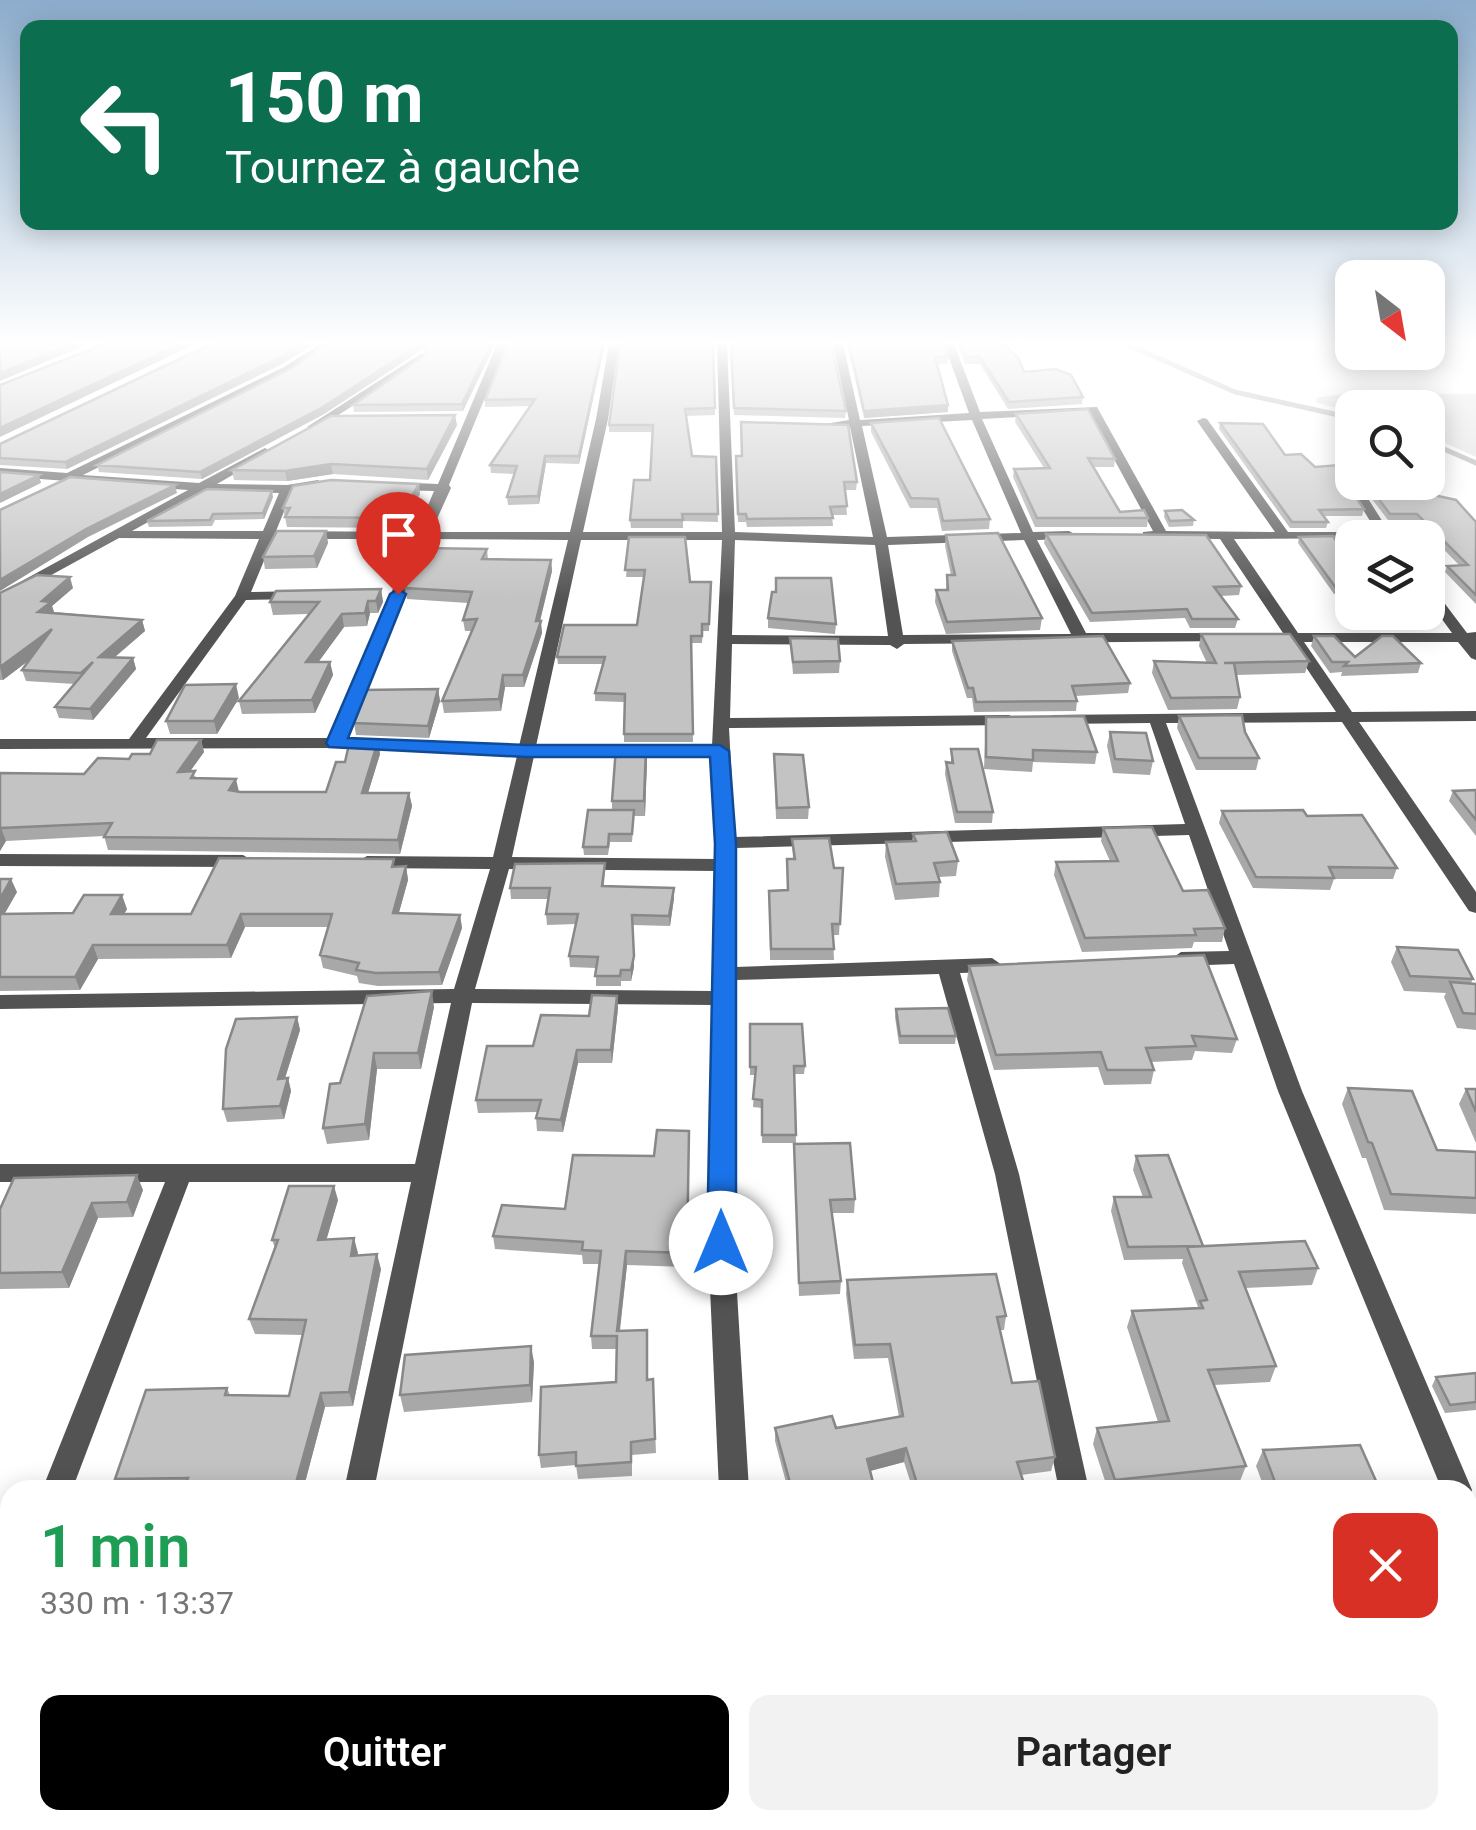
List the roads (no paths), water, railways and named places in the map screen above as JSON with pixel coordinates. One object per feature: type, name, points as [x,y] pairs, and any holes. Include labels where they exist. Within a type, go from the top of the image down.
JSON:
[{"type":"street","points":[[35,494],[166,429]]},
{"type":"street","points":[[302,433],[309,429]]},
{"type":"street","points":[[336,743],[469,429]]},
{"type":"street","points":[[360,1480],[463,996],[500,862],[599,429]]},
{"type":"street","points":[[732,429],[720,751],[726,854],[721,1243],[733,1480]]},
{"type":"street","points":[[857,429],[881,541],[897,644]]},
{"type":"street","points":[[980,429],[1026,535],[1080,636]]},
{"type":"street","points":[[1106,429],[1162,535]]},
{"type":"street","points":[[1210,429],[1284,534]]},
{"type":"street","points":[[0,599],[121,536],[199,487],[273,448]]},
{"type":"street","points":[[0,472],[199,487],[287,488],[333,482]]},
{"type":"street","points":[[374,485],[445,488]]},
{"type":"street","points":[[133,745],[242,596],[287,488]]},
{"type":"street","points":[[121,536],[730,536],[881,541],[1084,535]]},
{"type":"street","points":[[1124,535],[1335,535]]},
{"type":"street","points":[[1224,535],[1476,907]]},
{"type":"street","points":[[380,594],[398,594]]},
{"type":"street","points":[[242,596],[327,595]]},
{"type":"street","points":[[1445,610],[1469,636],[1476,655]]},
{"type":"street","points":[[724,639],[897,644],[1080,636],[1237,638]]},
{"type":"street","points":[[1257,638],[1469,636]]},
{"type":"street","points":[[722,722],[1476,716]]},
{"type":"street","points":[[1157,720],[1290,1091],[1453,1480]]},
{"type":"street","points":[[0,744],[336,743],[526,751],[720,751]]},
{"type":"street","points":[[346,862],[500,862],[726,854],[1196,828]]},
{"type":"street","points":[[0,860],[270,861]]},
{"type":"street","points":[[1163,960],[1242,957]]},
{"type":"street","points":[[724,974],[1006,965]]},
{"type":"street","points":[[948,967],[1007,1174],[1072,1480]]},
{"type":"street","points":[[0,1002],[463,996],[724,998]]},
{"type":"street","points":[[61,1480],[180,1172]]},
{"type":"street","points":[[0,1173],[426,1173]]},
{"type":"waterway","points":[[1445,449],[1476,463]]}]
